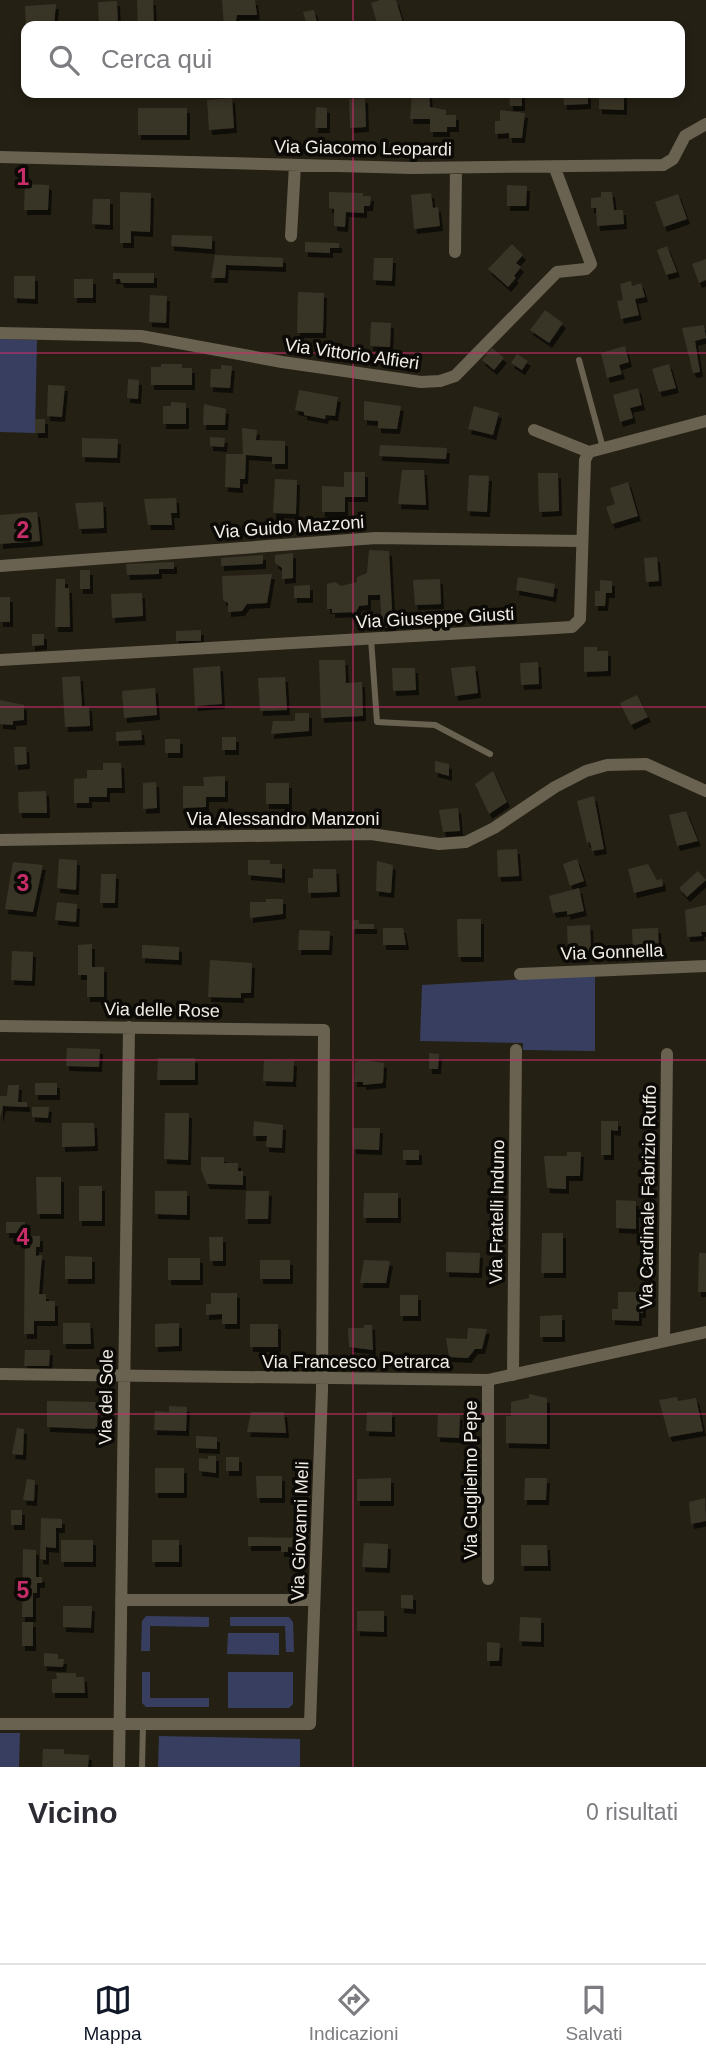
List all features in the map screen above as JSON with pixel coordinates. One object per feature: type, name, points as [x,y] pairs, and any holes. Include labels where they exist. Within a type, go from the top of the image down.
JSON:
[{"type":"street","name":"Via Giacomo Leopardi","points":[[0,157],[456,168],[663,165],[673,159],[685,136],[706,124]]},
{"type":"street","points":[[291,236],[295,165]]},
{"type":"street","name":"Via Vittorio Alfieri","points":[[0,333],[142,336],[294,364],[421,382],[440,381],[455,376],[557,272],[586,269],[591,264],[554,166]]},
{"type":"street","points":[[455,252],[456,168]]},
{"type":"street","points":[[534,430],[589,452],[706,421]]},
{"type":"street","name":"Via Giuseppe Giusti","points":[[0,660],[572,627],[580,619],[585,460],[589,452]]},
{"type":"street","name":"Via Guido Mazzoni","points":[[0,566],[376,538],[582,541]]},
{"type":"street","name":"Via Alessandro Manzoni","points":[[0,840],[371,834],[439,844],[466,842],[494,828],[555,787],[586,771],[607,765],[646,764],[706,791]]},
{"type":"street","name":"Via Gonnella","points":[[520,974],[706,966]]},
{"type":"street","name":"Via delle Rose","points":[[0,1026],[324,1030]]},
{"type":"street","name":"Via del Sole","points":[[119,1767],[130,1027]]},
{"type":"street","name":"Via Giovanni Meli","points":[[0,1724],[310,1724],[322,1380],[324,1030]]},
{"type":"street","name":"Via Fratelli Induno","points":[[513,1375],[516,1050]]},
{"type":"street","name":"Via Cardinale Fabrizio Ruffo","points":[[664,1341],[667,1054]]},
{"type":"street","name":"Via Francesco Petrarca","points":[[0,1374],[488,1380],[664,1341],[705,1336]]},
{"type":"street","name":"Via Guglielmo Pepe","points":[[488,1380],[488,1579]]},
{"type":"street","points":[[121,1600],[314,1600]]},
{"type":"lane","points":[[579,360],[603,448]]},
{"type":"lane","points":[[371,639],[377,722],[435,725],[490,754]]},
{"type":"lane","points":[[142,1767],[143,1724]]},
{"type":"shaded area","points":[[0,339],[37,340],[35,433],[0,432]]},
{"type":"shaded area","points":[[595,975],[595,1051],[523,1050],[523,1043],[420,1041],[422,985]]},
{"type":"shaded area","points":[[146,1616],[209,1617],[209,1627],[150,1626],[150,1651],[141,1651],[142,1621]]},
{"type":"shaded area","points":[[230,1617],[289,1617],[293,1622],[294,1652],[286,1652],[285,1626],[230,1626]]},
{"type":"shaded area","points":[[228,1633],[279,1633],[279,1655],[227,1654]]},
{"type":"shaded area","points":[[142,1672],[150,1672],[150,1698],[209,1698],[209,1707],[146,1707],[142,1703]]},
{"type":"shaded area","points":[[228,1672],[293,1672],[293,1704],[289,1708],[228,1708]]},
{"type":"shaded area","points":[[0,1733],[20,1733],[19,1767],[0,1767]]},
{"type":"shaded area","points":[[159,1736],[300,1739],[300,1767],[158,1767]]},
{"type":"building","points":[[137,0],[153,0],[154,21],[138,21]]},
{"type":"building","points":[[222,0],[255,0],[257,15],[237,15],[236,21],[224,21]]},
{"type":"building","points":[[396,0],[402,21],[376,21],[371,3]]},
{"type":"building","points":[[117,1],[118,21],[99,21],[98,2]]},
{"type":"building","points":[[56,4],[54,21],[26,21],[25,6]]},
{"type":"building","points":[[314,10],[317,21],[306,21],[303,12]]},
{"type":"building","points":[[232,98],[234,128],[209,130],[207,100]]},
{"type":"building","points":[[365,98],[366,127],[350,128],[349,99]]},
{"type":"building","points":[[412,98],[429,98],[430,107],[446,110],[446,115],[456,115],[456,127],[447,127],[447,132],[430,132],[430,119],[410,119]]},
{"type":"building","points":[[509,98],[522,98],[522,106],[510,106]]},
{"type":"building","points":[[563,98],[588,98],[588,104],[564,105]]},
{"type":"building","points":[[599,98],[624,98],[624,110],[599,109]]},
{"type":"building","points":[[316,107],[327,108],[327,128],[315,128]]},
{"type":"building","points":[[138,108],[187,108],[187,135],[138,135]]},
{"type":"building","points":[[500,110],[525,113],[522,138],[509,138],[509,133],[495,134],[495,121],[500,121]]},
{"type":"building","points":[[25,184],[49,185],[48,210],[24,210]]},
{"type":"building","points":[[507,185],[527,186],[526,206],[507,206]]},
{"type":"building","points":[[120,192],[151,193],[150,232],[131,231],[131,243],[120,243]]},
{"type":"building","points":[[329,192],[363,193],[363,196],[371,196],[370,206],[364,206],[364,213],[346,212],[345,227],[334,226],[334,209],[329,208]]},
{"type":"building","points":[[601,192],[612,192],[614,210],[623,210],[624,224],[597,226],[596,208],[591,208],[591,198],[601,197]]},
{"type":"building","points":[[431,193],[433,208],[438,207],[440,226],[414,229],[411,195]]},
{"type":"building","points":[[678,194],[687,219],[664,227],[655,202]]},
{"type":"building","points":[[93,199],[110,199],[110,225],[92,224]]},
{"type":"building","points":[[172,235],[212,236],[212,249],[171,246]]},
{"type":"building","points":[[305,242],[339,243],[339,248],[330,248],[330,253],[305,252]]},
{"type":"building","points":[[512,244],[523,255],[516,263],[521,267],[514,276],[516,278],[508,287],[488,269]]},
{"type":"building","points":[[667,246],[677,272],[666,275],[657,250]]},
{"type":"building","points":[[215,255],[283,258],[283,267],[226,265],[225,278],[211,278]]},
{"type":"building","points":[[374,258],[393,258],[392,281],[373,280]]},
{"type":"building","points":[[706,259],[706,280],[699,283],[692,264]]},
{"type":"building","points":[[113,273],[154,273],[154,283],[121,283],[120,279],[113,279]]},
{"type":"building","points":[[14,276],[35,276],[35,299],[14,298]]},
{"type":"building","points":[[74,279],[93,279],[93,298],[74,298]]},
{"type":"building","points":[[631,281],[632,286],[641,283],[645,297],[635,299],[639,315],[621,319],[617,301],[623,300],[620,284]]},
{"type":"building","points":[[298,292],[324,293],[323,333],[297,333]]},
{"type":"building","points":[[150,295],[167,296],[166,323],[149,322]]},
{"type":"building","points":[[545,310],[563,323],[549,343],[530,330]]},
{"type":"building","points":[[371,322],[391,323],[390,347],[370,346]]},
{"type":"building","points":[[704,325],[706,338],[695,341],[700,372],[693,373],[682,328]]},
{"type":"building","points":[[625,346],[629,362],[619,365],[622,374],[607,378],[601,353]]},
{"type":"building","points":[[492,348],[504,358],[494,370],[482,360]]},
{"type":"building","points":[[517,354],[528,361],[522,370],[511,363]]},
{"type":"building","points":[[161,364],[182,364],[182,368],[192,368],[192,385],[151,385],[151,367],[161,367]]},
{"type":"building","points":[[669,364],[676,388],[659,392],[652,369]]},
{"type":"building","points":[[221,365],[232,366],[230,388],[210,387],[211,369],[221,369]]},
{"type":"building","points":[[128,379],[139,380],[138,399],[127,398]]},
{"type":"building","points":[[48,385],[65,386],[62,417],[47,416]]},
{"type":"building","points":[[638,388],[642,405],[630,408],[633,418],[620,422],[613,395]]},
{"type":"building","points":[[299,390],[338,397],[335,416],[326,415],[325,419],[304,415],[304,412],[295,410]]},
{"type":"building","points":[[364,401],[401,406],[397,429],[378,428],[378,421],[364,420]]},
{"type":"building","points":[[171,402],[186,403],[186,424],[163,424],[163,406],[171,406]]},
{"type":"building","points":[[204,404],[226,409],[225,425],[203,425]]},
{"type":"building","points":[[474,406],[499,413],[493,435],[468,429]]},
{"type":"building","points":[[35,419],[45,419],[45,433],[35,433]]},
{"type":"building","points":[[242,428],[257,430],[256,440],[285,441],[285,464],[272,464],[272,457],[246,455],[245,479],[240,479],[240,488],[225,487],[226,454],[243,454]]},
{"type":"building","points":[[210,437],[225,438],[224,447],[210,446]]},
{"type":"building","points":[[82,438],[118,439],[117,458],[82,457]]},
{"type":"building","points":[[380,445],[447,448],[446,459],[379,456]]},
{"type":"building","points":[[402,470],[424,470],[426,505],[398,504]]},
{"type":"building","points":[[344,472],[365,472],[365,497],[345,497],[345,512],[322,512],[322,486],[344,487]]},
{"type":"building","points":[[538,473],[558,473],[559,511],[539,512]]},
{"type":"building","points":[[469,475],[489,476],[487,512],[467,511]]},
{"type":"building","points":[[275,479],[297,480],[296,514],[273,513]]},
{"type":"building","points":[[628,482],[638,516],[612,524],[606,507],[615,504],[610,488]]},
{"type":"building","points":[[176,498],[177,513],[171,513],[172,525],[148,525],[144,499]]},
{"type":"building","points":[[103,502],[104,528],[79,529],[75,503]]},
{"type":"building","points":[[37,512],[40,541],[0,544],[0,515]]},
{"type":"building","points":[[369,550],[389,551],[393,628],[382,628],[380,595],[368,595],[368,605],[359,606],[356,612],[332,613],[332,609],[327,609],[327,584],[335,582],[341,586],[357,582],[357,577],[367,573]]},
{"type":"building","points":[[293,553],[293,578],[282,579],[282,568],[275,563],[275,555]]},
{"type":"building","points":[[263,555],[263,564],[221,566],[221,558]]},
{"type":"building","points":[[657,557],[659,581],[646,582],[644,558]]},
{"type":"building","points":[[174,562],[174,569],[159,569],[159,574],[127,575],[126,564]]},
{"type":"building","points":[[80,570],[90,570],[90,589],[80,589]]},
{"type":"building","points":[[272,574],[267,603],[247,604],[242,611],[228,612],[228,603],[223,600],[222,576]]},
{"type":"building","points":[[518,577],[555,584],[553,597],[516,590]]},
{"type":"building","points":[[56,579],[65,579],[65,588],[69,588],[70,627],[55,627]]},
{"type":"building","points":[[440,579],[441,604],[415,605],[413,580]]},
{"type":"building","points":[[600,580],[612,581],[612,593],[606,593],[605,606],[595,606],[595,591],[600,591]]},
{"type":"building","points":[[310,585],[310,598],[294,598],[294,586]]},
{"type":"building","points":[[142,593],[143,616],[112,618],[111,594]]},
{"type":"building","points":[[0,597],[10,597],[10,622],[0,622]]},
{"type":"building","points":[[201,630],[201,641],[176,641],[176,631]]},
{"type":"building","points":[[32,634],[44,634],[44,645],[32,646]]},
{"type":"building","points":[[584,647],[597,647],[597,651],[608,651],[608,671],[584,672]]},
{"type":"building","points":[[319,660],[345,660],[346,683],[362,682],[363,716],[321,718]]},
{"type":"building","points":[[538,662],[539,684],[521,685],[520,663]]},
{"type":"building","points":[[220,666],[222,704],[195,706],[193,668]]},
{"type":"building","points":[[475,666],[478,693],[455,696],[451,668]]},
{"type":"building","points":[[392,668],[415,668],[416,690],[393,691]]},
{"type":"building","points":[[80,676],[82,706],[89,706],[90,726],[65,727],[62,677]]},
{"type":"building","points":[[285,677],[287,710],[260,711],[258,678]]},
{"type":"building","points":[[155,688],[157,715],[124,718],[122,691]]},
{"type":"building","points":[[637,695],[648,717],[631,725],[620,703]]},
{"type":"building","points":[[0,700],[24,705],[24,720],[13,721],[13,725],[0,724]]},
{"type":"building","points":[[295,713],[309,713],[309,731],[271,734],[273,721],[295,721]]},
{"type":"building","points":[[141,730],[142,740],[116,741],[116,732]]},
{"type":"building","points":[[222,737],[236,737],[236,750],[222,750]]},
{"type":"building","points":[[165,739],[180,739],[180,753],[165,753]]},
{"type":"building","points":[[14,747],[26,747],[27,764],[15,765]]},
{"type":"building","points":[[435,761],[449,764],[449,776],[435,772]]},
{"type":"building","points":[[103,763],[121,763],[122,788],[107,788],[107,797],[89,797],[89,803],[74,803],[74,779],[87,778],[87,770],[103,770]]},
{"type":"building","points":[[493,771],[507,802],[489,814],[475,784]]},
{"type":"building","points":[[225,776],[225,797],[206,797],[206,807],[183,808],[183,786],[204,786],[203,777]]},
{"type":"building","points":[[156,782],[157,808],[143,809],[143,783]]},
{"type":"building","points":[[266,783],[289,783],[289,804],[266,804]]},
{"type":"building","points":[[46,791],[47,813],[19,813],[18,792]]},
{"type":"building","points":[[594,796],[604,849],[592,851],[590,842],[587,843],[577,801]]},
{"type":"building","points":[[458,808],[460,831],[443,832],[439,810]]},
{"type":"building","points":[[686,811],[698,841],[677,846],[669,815]]},
{"type":"building","points":[[517,849],[519,876],[498,877],[497,850]]},
{"type":"building","points":[[59,859],[77,860],[76,890],[57,888]]},
{"type":"building","points":[[577,859],[584,881],[570,886],[563,864]]},
{"type":"building","points":[[248,860],[270,860],[270,864],[282,864],[282,878],[248,875]]},
{"type":"building","points":[[377,861],[393,865],[391,893],[376,891]]},
{"type":"building","points":[[13,862],[43,865],[33,912],[5,909]]},
{"type":"building","points":[[648,864],[657,880],[662,879],[663,886],[634,893],[628,869]]},
{"type":"building","points":[[313,869],[336,869],[337,892],[308,893],[308,878],[313,878]]},
{"type":"building","points":[[698,871],[706,880],[687,897],[679,888]]},
{"type":"building","points":[[101,874],[116,874],[115,903],[100,903]]},
{"type":"building","points":[[579,888],[584,911],[567,915],[567,911],[553,913],[549,896]]},
{"type":"building","points":[[266,899],[283,899],[283,914],[250,918],[250,902],[266,902]]},
{"type":"building","points":[[57,902],[77,904],[76,922],[55,920]]},
{"type":"building","points":[[706,905],[706,932],[701,932],[702,936],[687,937],[685,910]]},
{"type":"building","points":[[457,919],[481,919],[481,957],[458,957]]},
{"type":"building","points":[[353,920],[359,920],[359,924],[374,924],[374,929],[352,929]]},
{"type":"building","points":[[590,925],[591,951],[568,952],[567,926]]},
{"type":"building","points":[[383,928],[403,928],[406,945],[383,945]]},
{"type":"building","points":[[658,928],[659,951],[633,952],[632,929]]},
{"type":"building","points":[[299,930],[330,931],[329,950],[298,950]]},
{"type":"building","points":[[92,944],[92,967],[104,967],[104,997],[87,997],[87,975],[78,975],[78,945]]},
{"type":"building","points":[[142,945],[179,947],[179,960],[142,958]]},
{"type":"building","points":[[12,951],[33,952],[32,981],[11,980]]},
{"type":"building","points":[[210,960],[252,963],[251,993],[241,993],[241,998],[208,997]]},
{"type":"building","points":[[67,1048],[100,1049],[99,1067],[66,1066]]},
{"type":"building","points":[[429,1053],[439,1054],[438,1069],[429,1069]]},
{"type":"building","points":[[158,1058],[195,1058],[195,1080],[157,1080]]},
{"type":"building","points":[[264,1060],[294,1061],[293,1082],[263,1081]]},
{"type":"building","points":[[363,1060],[384,1063],[383,1083],[363,1085],[363,1082],[354,1082],[355,1062]]},
{"type":"building","points":[[35,1083],[57,1083],[57,1095],[35,1095]]},
{"type":"building","points":[[8,1085],[19,1085],[18,1102],[27,1102],[27,1107],[3,1106],[0,1118],[0,1096],[7,1096]]},
{"type":"building","points":[[32,1107],[49,1107],[48,1118],[32,1117]]},
{"type":"building","points":[[165,1113],[189,1113],[188,1160],[164,1159]]},
{"type":"building","points":[[254,1121],[283,1125],[282,1148],[266,1147],[267,1136],[253,1136]]},
{"type":"building","points":[[601,1121],[618,1121],[618,1131],[611,1130],[611,1155],[601,1155]]},
{"type":"building","points":[[62,1123],[94,1123],[95,1146],[62,1147]]},
{"type":"building","points":[[353,1128],[380,1128],[379,1150],[353,1149]]},
{"type":"building","points":[[403,1150],[419,1150],[419,1160],[403,1160]]},
{"type":"building","points":[[567,1152],[581,1152],[580,1176],[566,1176],[566,1189],[547,1188],[544,1156],[567,1156]]},
{"type":"building","points":[[201,1157],[224,1157],[224,1163],[238,1163],[238,1171],[243,1171],[243,1185],[207,1184],[201,1170]]},
{"type":"building","points":[[36,1177],[61,1177],[61,1214],[37,1214]]},
{"type":"building","points":[[79,1186],[102,1186],[102,1221],[79,1221]]},
{"type":"building","points":[[155,1191],[187,1191],[187,1215],[155,1214]]},
{"type":"building","points":[[246,1191],[269,1191],[268,1219],[245,1219]]},
{"type":"building","points":[[364,1193],[398,1193],[398,1218],[363,1218]]},
{"type":"building","points":[[616,1200],[636,1201],[636,1229],[616,1228]]},
{"type":"building","points":[[6,1222],[25,1222],[25,1233],[6,1233]]},
{"type":"building","points":[[542,1233],[563,1233],[563,1273],[541,1273]]},
{"type":"building","points":[[25,1236],[40,1236],[40,1247],[36,1247],[36,1256],[42,1255],[39,1294],[46,1294],[46,1301],[55,1301],[55,1321],[34,1321],[34,1334],[24,1334]]},
{"type":"building","points":[[209,1237],[223,1237],[223,1261],[210,1261]]},
{"type":"building","points":[[446,1252],[480,1253],[479,1273],[446,1272]]},
{"type":"building","points":[[699,1253],[706,1253],[706,1292],[698,1292]]},
{"type":"building","points":[[65,1256],[92,1257],[92,1279],[65,1279]]},
{"type":"building","points":[[168,1258],[200,1258],[200,1280],[168,1280]]},
{"type":"building","points":[[260,1260],[290,1260],[290,1279],[260,1279]]},
{"type":"building","points":[[364,1260],[390,1261],[386,1283],[360,1283]]},
{"type":"building","points":[[618,1292],[643,1292],[643,1313],[639,1313],[639,1321],[612,1320],[612,1309],[618,1309]]},
{"type":"building","points":[[211,1293],[237,1293],[237,1324],[222,1324],[222,1314],[206,1315],[206,1304],[211,1304]]},
{"type":"building","points":[[400,1295],[418,1295],[418,1316],[400,1316]]},
{"type":"building","points":[[562,1315],[562,1337],[540,1337],[540,1316]]},
{"type":"building","points":[[63,1323],[90,1323],[91,1344],[63,1344]]},
{"type":"building","points":[[179,1323],[179,1346],[155,1347],[155,1324]]},
{"type":"building","points":[[250,1324],[278,1324],[278,1347],[250,1347]]},
{"type":"building","points":[[364,1325],[372,1325],[373,1350],[349,1347],[348,1328],[364,1328]]},
{"type":"building","points":[[468,1328],[487,1329],[482,1349],[475,1349],[468,1358],[449,1357],[446,1338],[467,1339]]},
{"type":"building","points":[[25,1350],[50,1350],[49,1366],[24,1366]]},
{"type":"building","points":[[529,1394],[547,1398],[547,1444],[506,1443],[506,1416],[511,1416],[511,1402],[529,1398]]},
{"type":"building","points":[[677,1397],[678,1401],[696,1398],[703,1431],[669,1437],[659,1400]]},
{"type":"building","points":[[47,1401],[98,1402],[97,1429],[47,1427]]},
{"type":"building","points":[[169,1406],[187,1407],[186,1431],[154,1430],[155,1411],[169,1412]]},
{"type":"building","points":[[251,1412],[284,1412],[286,1433],[247,1432]]},
{"type":"building","points":[[367,1412],[392,1412],[392,1432],[366,1431]]},
{"type":"building","points":[[438,1414],[460,1415],[459,1438],[437,1437]]},
{"type":"building","points":[[17,1428],[24,1429],[23,1455],[12,1454]]},
{"type":"building","points":[[196,1436],[217,1437],[217,1449],[196,1448]]},
{"type":"building","points":[[208,1456],[216,1456],[216,1473],[199,1471],[199,1458],[208,1459]]},
{"type":"building","points":[[226,1457],[239,1457],[239,1471],[226,1471]]},
{"type":"building","points":[[155,1468],[184,1468],[184,1493],[155,1493]]},
{"type":"building","points":[[256,1476],[282,1476],[282,1498],[257,1498]]},
{"type":"building","points":[[391,1478],[391,1501],[357,1501],[357,1479]]},
{"type":"building","points":[[525,1478],[547,1478],[546,1500],[524,1500]]},
{"type":"building","points":[[27,1479],[35,1480],[34,1501],[23,1500]]},
{"type":"building","points":[[705,1498],[706,1521],[691,1524],[689,1502]]},
{"type":"building","points":[[11,1510],[22,1510],[22,1525],[11,1525]]},
{"type":"building","points":[[41,1518],[62,1519],[62,1528],[56,1528],[56,1548],[46,1547],[46,1560],[40,1559]]},
{"type":"building","points":[[248,1537],[302,1538],[302,1548],[288,1547],[288,1552],[281,1552],[281,1546],[248,1546]]},
{"type":"building","points":[[61,1540],[93,1540],[93,1562],[61,1562]]},
{"type":"building","points":[[152,1540],[179,1540],[179,1562],[152,1562]]},
{"type":"building","points":[[364,1543],[388,1544],[387,1568],[362,1567]]},
{"type":"building","points":[[521,1545],[547,1545],[548,1566],[521,1566]]},
{"type":"building","points":[[23,1549],[36,1550],[36,1577],[42,1577],[42,1583],[37,1583],[37,1593],[33,1593],[33,1617],[22,1617]]},
{"type":"building","points":[[401,1595],[413,1595],[413,1609],[401,1608]]},
{"type":"building","points":[[63,1606],[92,1606],[91,1628],[63,1627]]},
{"type":"building","points":[[357,1611],[384,1611],[384,1632],[357,1631]]},
{"type":"building","points":[[520,1617],[541,1618],[541,1642],[519,1641]]},
{"type":"building","points":[[22,1622],[33,1622],[33,1646],[22,1646]]},
{"type":"building","points":[[487,1642],[500,1643],[499,1661],[487,1661]]},
{"type":"building","points":[[44,1653],[58,1654],[58,1659],[64,1659],[63,1667],[44,1666]]},
{"type":"building","points":[[56,1673],[76,1673],[76,1677],[84,1677],[85,1693],[52,1693],[52,1679],[57,1679]]},
{"type":"building","points":[[43,1749],[64,1749],[64,1754],[89,1755],[88,1767],[42,1767]]}]
